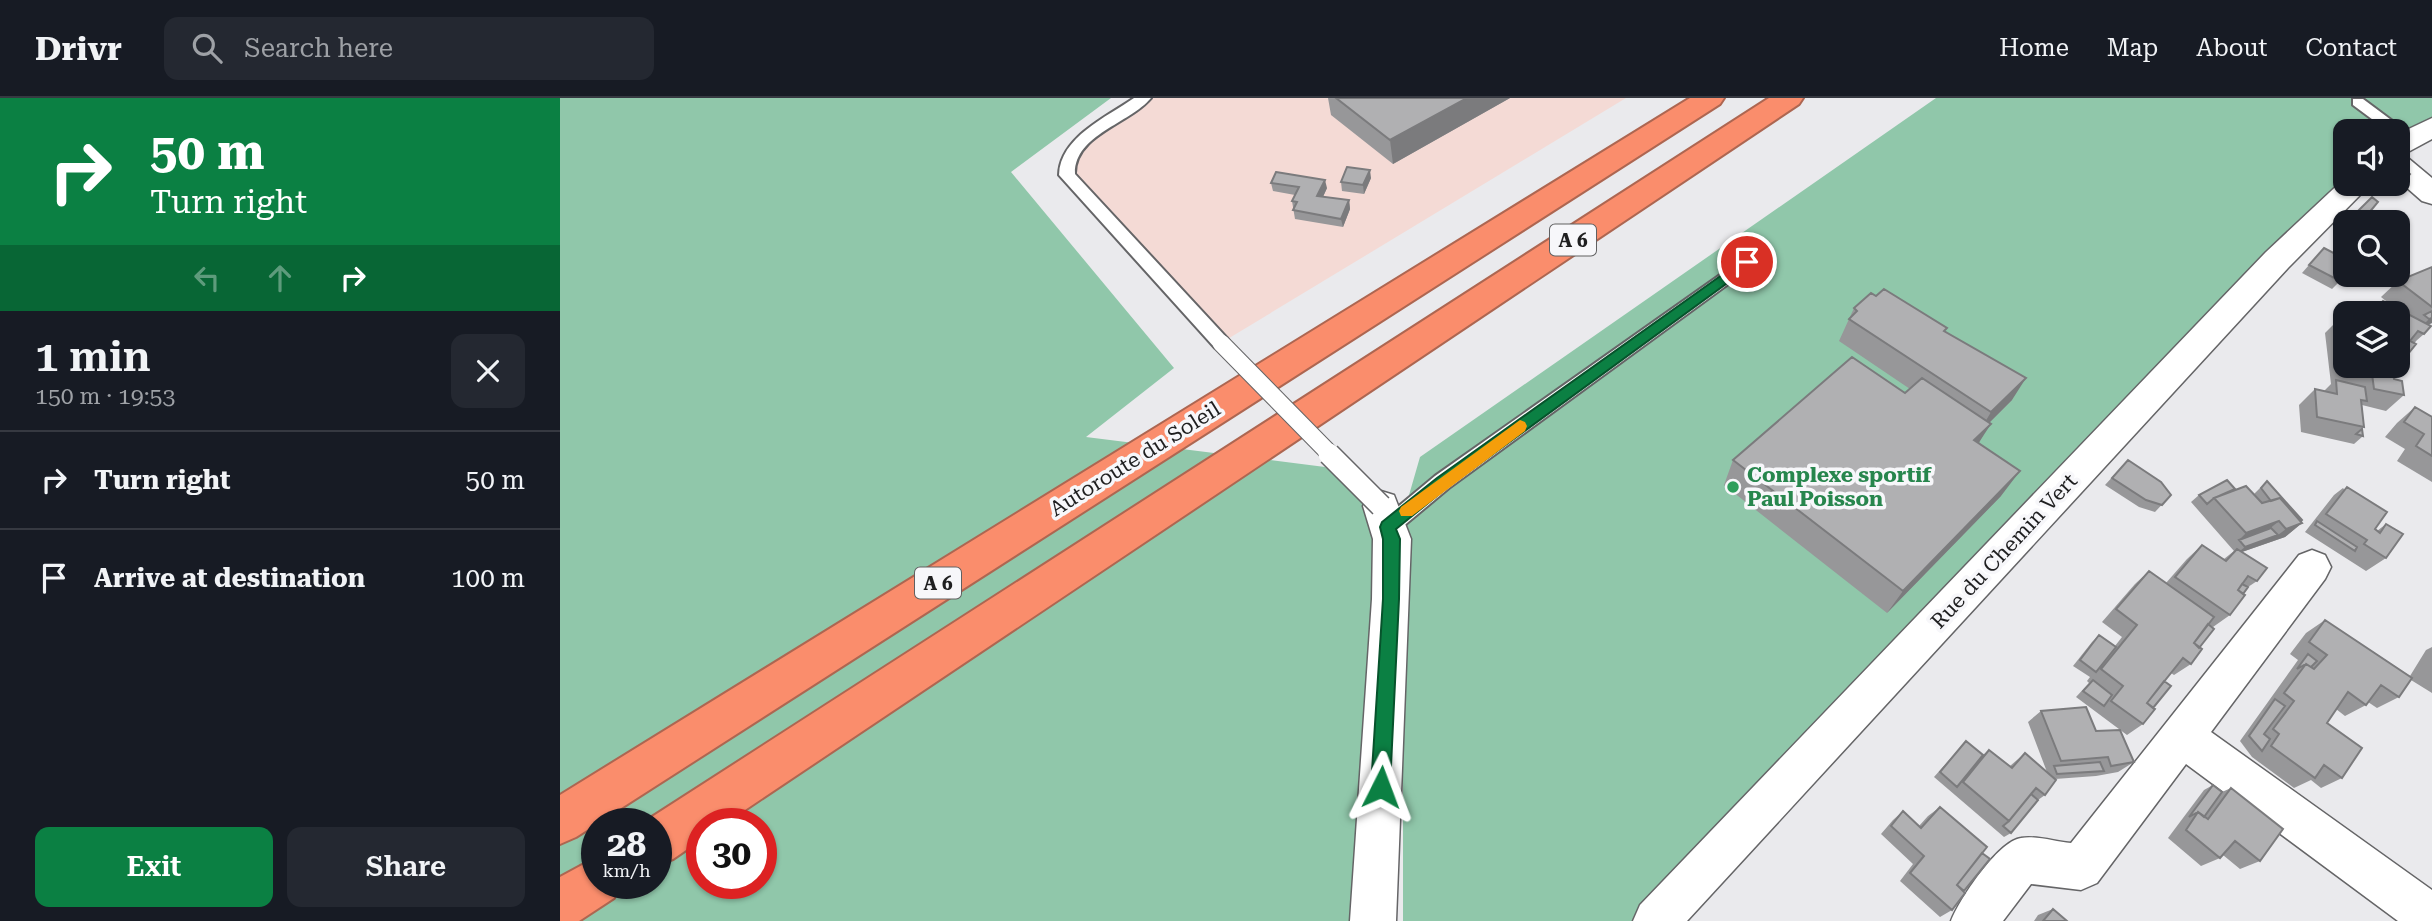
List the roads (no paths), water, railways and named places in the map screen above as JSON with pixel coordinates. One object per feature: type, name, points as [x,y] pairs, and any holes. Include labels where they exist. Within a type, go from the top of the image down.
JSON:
[{"type":"highway","name":"Autoroute du Soleil","points":[[560,821],[1710,98]]},
{"type":"highway","name":"A 6","points":[[672,831],[1789,98]]},
{"type":"highway","points":[[560,905],[581,891]]},
{"type":"street","points":[[2410,150],[2432,194]]},
{"type":"street","name":"Rue du Chemin Vert","points":[[1656,921],[2277,260],[2344,196]]},
{"type":"street","points":[[1373,921],[1391,599],[1392,539],[1385,516]]},
{"type":"street","points":[[1974,921],[2021,860],[2081,867],[2312,566]]},
{"type":"street","points":[[2182,736],[2431,918]]},
{"type":"lane","points":[[1144,98],[1082,141],[1067,160],[1067,175],[1221,344],[1385,516],[1443,482],[1747,262]]},
{"type":"lane","points":[[2358,102],[2379,119]]},
{"type":"place","name":"Complexe sportif Paul Poisson","points":[[1733,487]]}]
